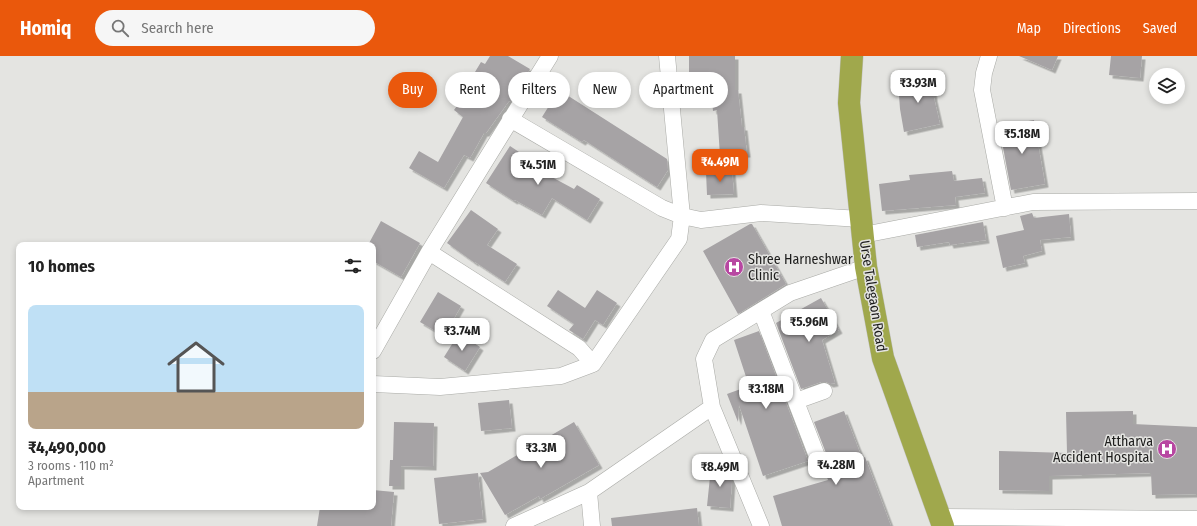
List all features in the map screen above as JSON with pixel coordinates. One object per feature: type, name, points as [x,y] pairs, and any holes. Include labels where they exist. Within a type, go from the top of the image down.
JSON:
[{"type":"highway","name":"Urse Talegaon Road","points":[[852,56],[849,103],[866,267],[883,358],[942,521]]},
{"type":"street","points":[[376,346],[429,252],[550,56]]},
{"type":"street","points":[[376,384],[440,387],[562,376],[593,364],[679,238],[682,216],[667,56]]},
{"type":"street","points":[[989,56],[984,73],[982,90],[1005,208]]},
{"type":"street","points":[[510,119],[662,208],[682,216],[701,220],[761,213],[862,227],[1005,208],[1033,202],[1197,201]]},
{"type":"street","points":[[429,252],[579,348],[593,364]]},
{"type":"street","points":[[760,526],[712,407],[704,359],[713,340],[790,293],[866,267]]},
{"type":"street","points":[[761,311],[820,464]]},
{"type":"street","points":[[796,401],[824,391]]},
{"type":"street","points":[[514,526],[590,492],[712,407]]},
{"type":"street","points":[[590,492],[592,526]]},
{"type":"street","points":[[942,521],[1197,519]]},
{"type":"building","points":[[490,56],[508,56],[530,69],[528,72],[508,72],[508,102],[486,133],[484,133],[470,158],[464,155],[444,188],[409,168],[419,151],[438,162],[463,117],[454,110],[455,108],[500,108],[500,72],[475,72],[481,62],[485,64]]},
{"type":"building","points":[[689,56],[735,56],[735,90],[738,90],[747,154],[720,156],[717,110],[713,111],[713,108],[728,108],[728,72],[689,72]]},
{"type":"building","points":[[1019,56],[1058,56],[1052,70]]},
{"type":"building","points":[[1111,56],[1142,56],[1140,78],[1109,75]]},
{"type":"building","points":[[932,78],[934,98],[940,124],[904,132],[900,109],[898,82]]},
{"type":"building","points":[[570,97],[578,102],[578,108],[587,108],[667,159],[668,170],[657,187],[584,140],[582,142],[542,117],[548,108],[570,108]]},
{"type":"building","points":[[1034,120],[1045,184],[1011,190],[999,126]]},
{"type":"building","points":[[510,146],[537,164],[535,168],[574,189],[577,185],[600,199],[587,220],[552,198],[542,215],[515,200],[514,201],[486,183]]},
{"type":"building","points":[[732,171],[734,194],[707,195],[706,172]]},
{"type":"building","points":[[952,171],[954,181],[982,178],[985,193],[955,197],[956,205],[882,211],[879,184],[910,180],[909,175]]},
{"type":"building","points":[[471,210],[498,229],[487,245],[517,264],[505,282],[447,243]]},
{"type":"building","points":[[1032,213],[1034,218],[1069,214],[1071,237],[1040,240],[1042,251],[1023,256],[1025,263],[1003,268],[996,236],[1024,230],[1020,216]]},
{"type":"building","points":[[381,221],[420,243],[401,277],[376,263],[376,242],[370,242]]},
{"type":"building","points":[[983,222],[986,240],[950,245],[949,242],[917,247],[915,235]]},
{"type":"building","points":[[752,224],[786,284],[738,314],[703,251]]},
{"type":"building","points":[[558,290],[585,308],[597,290],[617,303],[603,325],[595,320],[583,339],[569,330],[574,324],[547,306]]},
{"type":"building","points":[[438,292],[461,306],[444,336],[420,322]]},
{"type":"building","points":[[821,298],[839,330],[822,340],[835,383],[830,384],[821,382],[801,389],[776,323]]},
{"type":"building","points":[[759,331],[808,461],[763,476],[739,405],[738,422],[727,394],[749,386],[734,340]]},
{"type":"building","points":[[459,333],[480,347],[465,371],[444,357]]},
{"type":"building","points":[[509,400],[512,428],[481,431],[478,403]]},
{"type":"building","points":[[844,411],[862,458],[865,457],[891,526],[782,526],[773,496],[828,480],[825,472],[828,470],[829,461],[814,422]]},
{"type":"building","points":[[1133,411],[1133,424],[1197,427],[1197,494],[1152,495],[1151,473],[1049,476],[1049,491],[999,490],[999,451],[1067,453],[1066,412]]},
{"type":"building","points":[[394,422],[434,423],[433,467],[401,466],[401,486],[389,486],[390,460],[393,460]]},
{"type":"building","points":[[574,422],[599,465],[540,499],[539,496],[505,515],[480,473],[488,472]]},
{"type":"building","points":[[711,467],[727,468],[732,481],[730,508],[707,506]]},
{"type":"building","points":[[478,473],[483,519],[439,524],[434,478]]},
{"type":"building","points":[[376,490],[394,492],[391,526],[317,526],[320,510],[376,510]]},
{"type":"building","points":[[697,508],[699,526],[612,526],[611,518]]},
{"type":"place","name":"Shree Harneshwar Clinic","points":[[734,267]]},
{"type":"place","name":"Attharva Accident Hospital","points":[[1167,449]]}]
